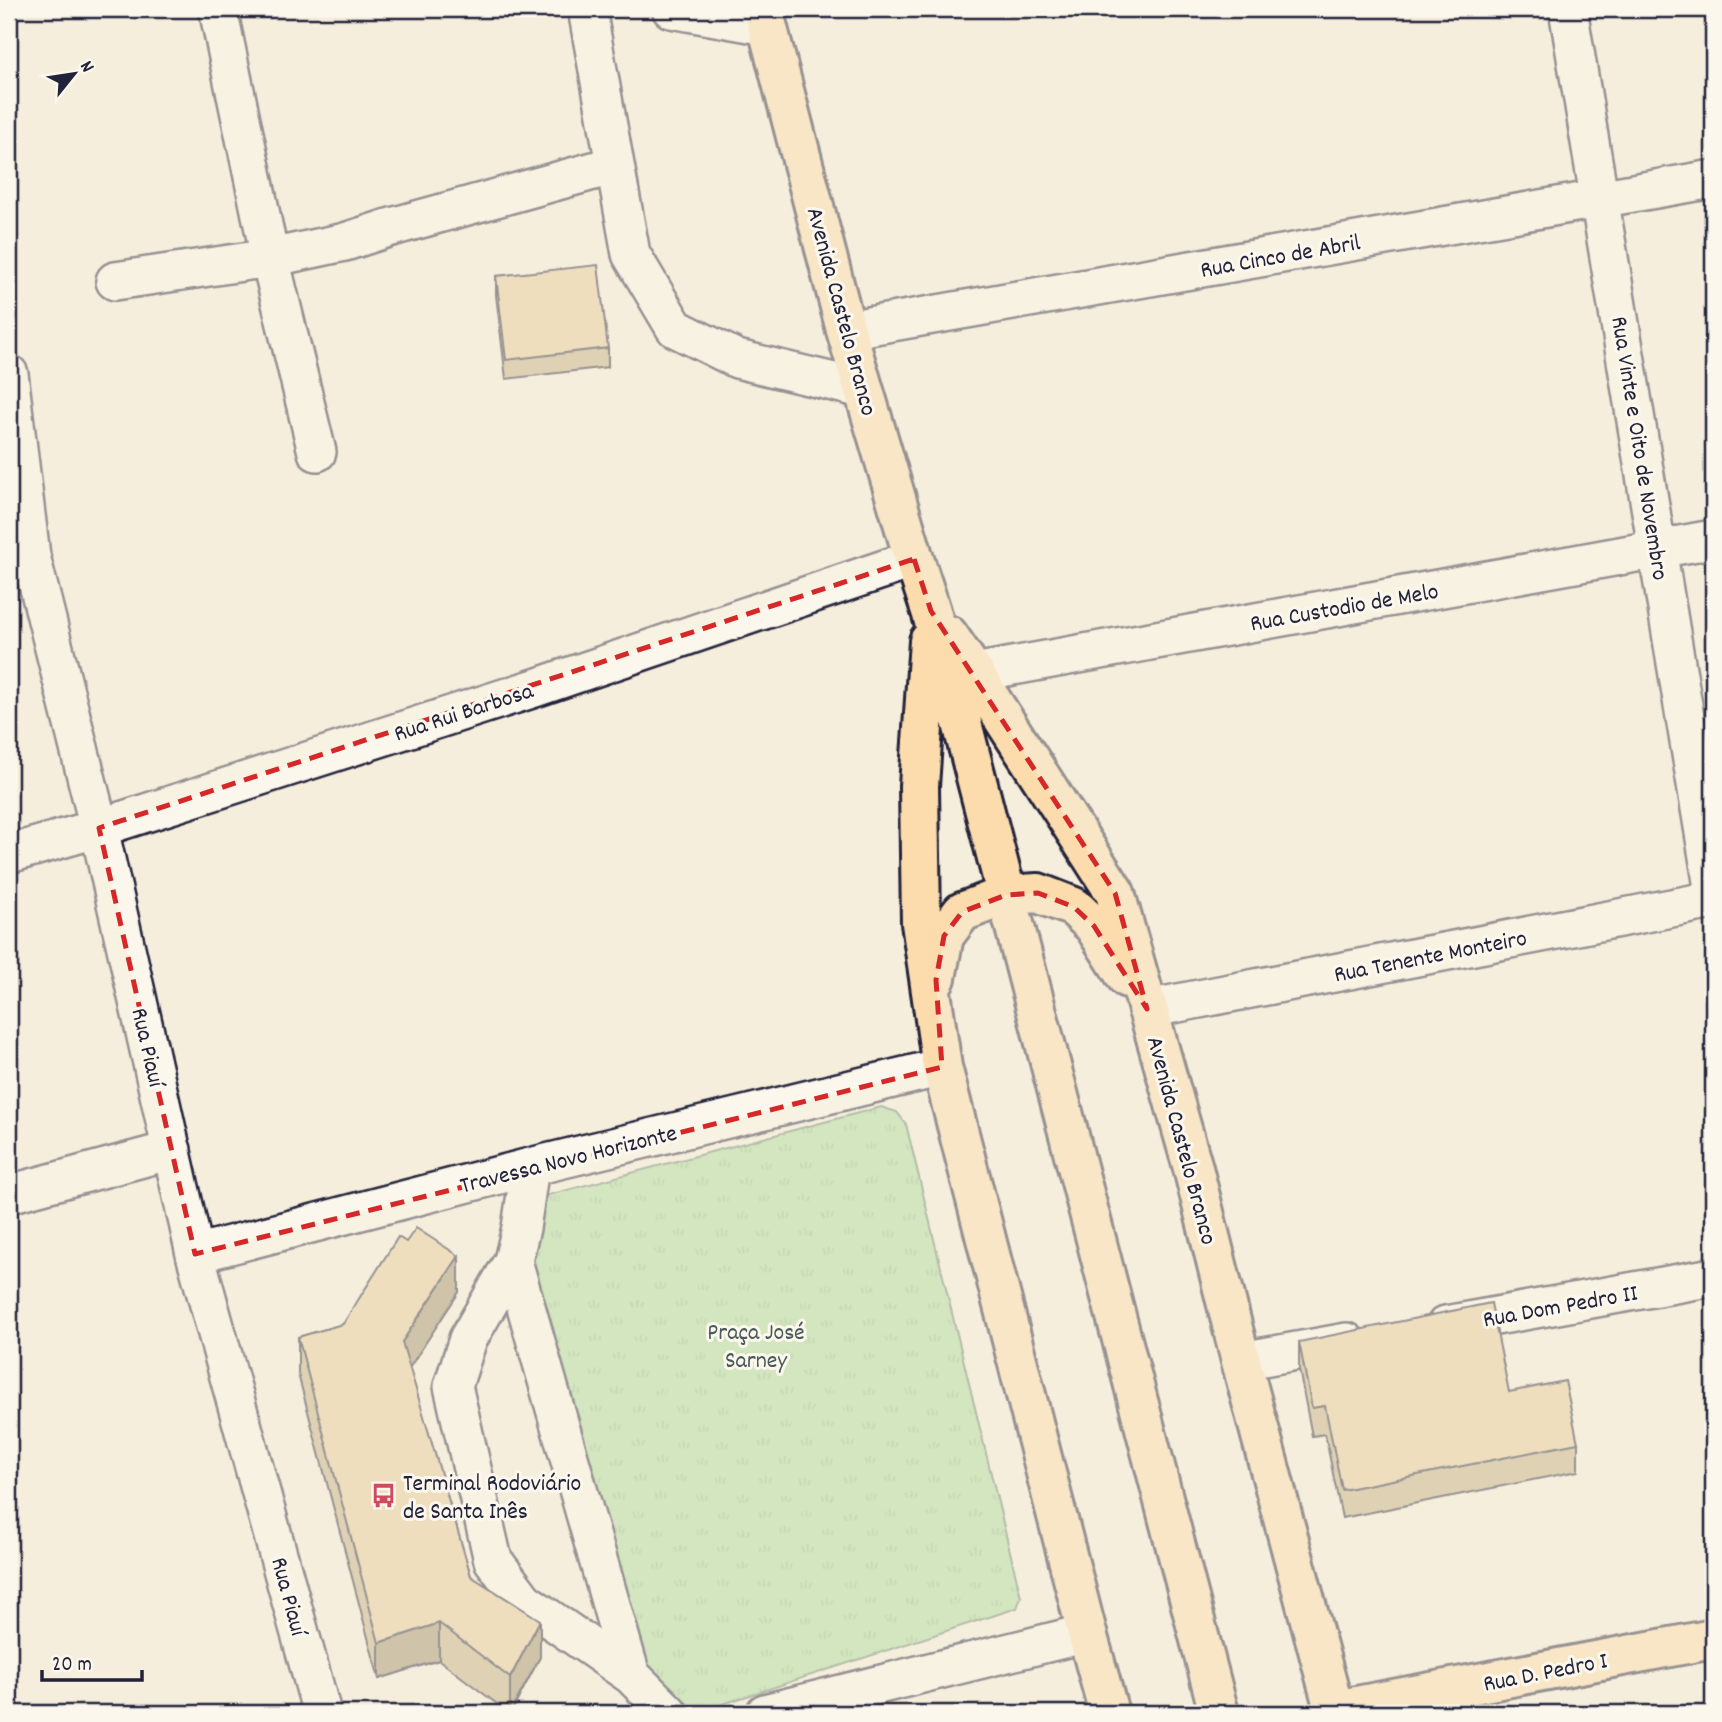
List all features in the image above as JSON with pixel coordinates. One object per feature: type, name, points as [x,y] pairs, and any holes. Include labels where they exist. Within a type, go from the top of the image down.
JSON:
[{"type":"main road","name":"Avenida Castelo Branco","points":[[765,18],[846,330],[963,727],[1219,1713]]},
{"type":"main road","name":"Avenida Castelo Branco","points":[[931,611],[974,673],[1115,894],[1193,1168],[1241,1361],[1335,1712]]},
{"type":"main road","name":"Avenida Castelo Branco","points":[[931,611],[919,786],[921,910],[942,1067],[1109,1713]]},
{"type":"main road","points":[[942,1067],[936,980],[944,936],[962,912],[1006,895],[1038,893],[1074,908],[1094,926],[1147,1009]]},
{"type":"main road","name":"Rua D. Pedro I","points":[[1335,1712],[1713,1639]]},
{"type":"street","points":[[218,9],[270,258],[317,452]]},
{"type":"street","points":[[587,9],[631,254],[675,328],[737,359],[863,389]]},
{"type":"street","points":[[671,9],[765,18]]},
{"type":"street","name":"Rua Vinte e Oito de Novembro","points":[[1568,9],[1713,887]]},
{"type":"street","points":[[115,281],[270,258],[345,242],[615,165]]},
{"type":"street","name":"Rua Cinco de Abril","points":[[846,330],[1713,179]]},
{"type":"street","name":"Rua Piauí","points":[[9,374],[20,559],[99,828],[195,1254],[322,1713]]},
{"type":"street","name":"Rua Custodio de Melo","points":[[974,673],[1713,539]]},
{"type":"street","name":"Rua Rui Barbosa","points":[[9,854],[99,828],[535,688],[914,559]]},
{"type":"street","name":"Rua Tenente Monteiro","points":[[1147,1009],[1713,901]]},
{"type":"street","name":"Travessa Novo Horizonte","points":[[195,1254],[530,1167],[942,1067]]},
{"type":"street","points":[[9,1194],[172,1150]]},
{"type":"street","points":[[530,1167],[513,1261],[468,1339],[453,1386],[493,1560],[524,1601],[631,1675],[669,1713]]},
{"type":"street","points":[[513,1261],[631,1675]]},
{"type":"street","name":"Rua Dom Pedro II","points":[[1416,1330],[1713,1277]]},
{"type":"street","points":[[1241,1361],[1376,1337]]},
{"type":"street","points":[[765,1713],[1087,1633]]},
{"type":"highlighted area","points":[[914,559],[931,611],[1115,893],[1147,1009],[1094,926],[1074,907],[1038,893],[1006,895],[962,912],[944,936],[936,980],[942,1067],[195,1254],[99,828]]},
{"type":"green space","name":"Praça José Sarney","points":[[881,1107],[897,1112],[906,1124],[1021,1597],[1017,1608],[695,1713],[680,1713],[673,1710],[636,1648],[533,1281],[531,1249],[544,1202],[548,1195]]},
{"type":"building","points":[[598,265],[608,348],[506,360],[496,276]]},
{"type":"building","name":"Terminal Rodoviário de Santa Inês","points":[[416,1228],[459,1256],[402,1342],[471,1576],[540,1620],[510,1678],[439,1623],[379,1643],[298,1337],[343,1324],[398,1237],[406,1242]]},
{"type":"building","points":[[1491,1303],[1509,1392],[1565,1381],[1578,1443],[1342,1490],[1325,1406],[1312,1408],[1299,1342]]},
{"type":"place","name":"Terminal Rodoviário de Santa Inês","points":[[383,1496]]}]
